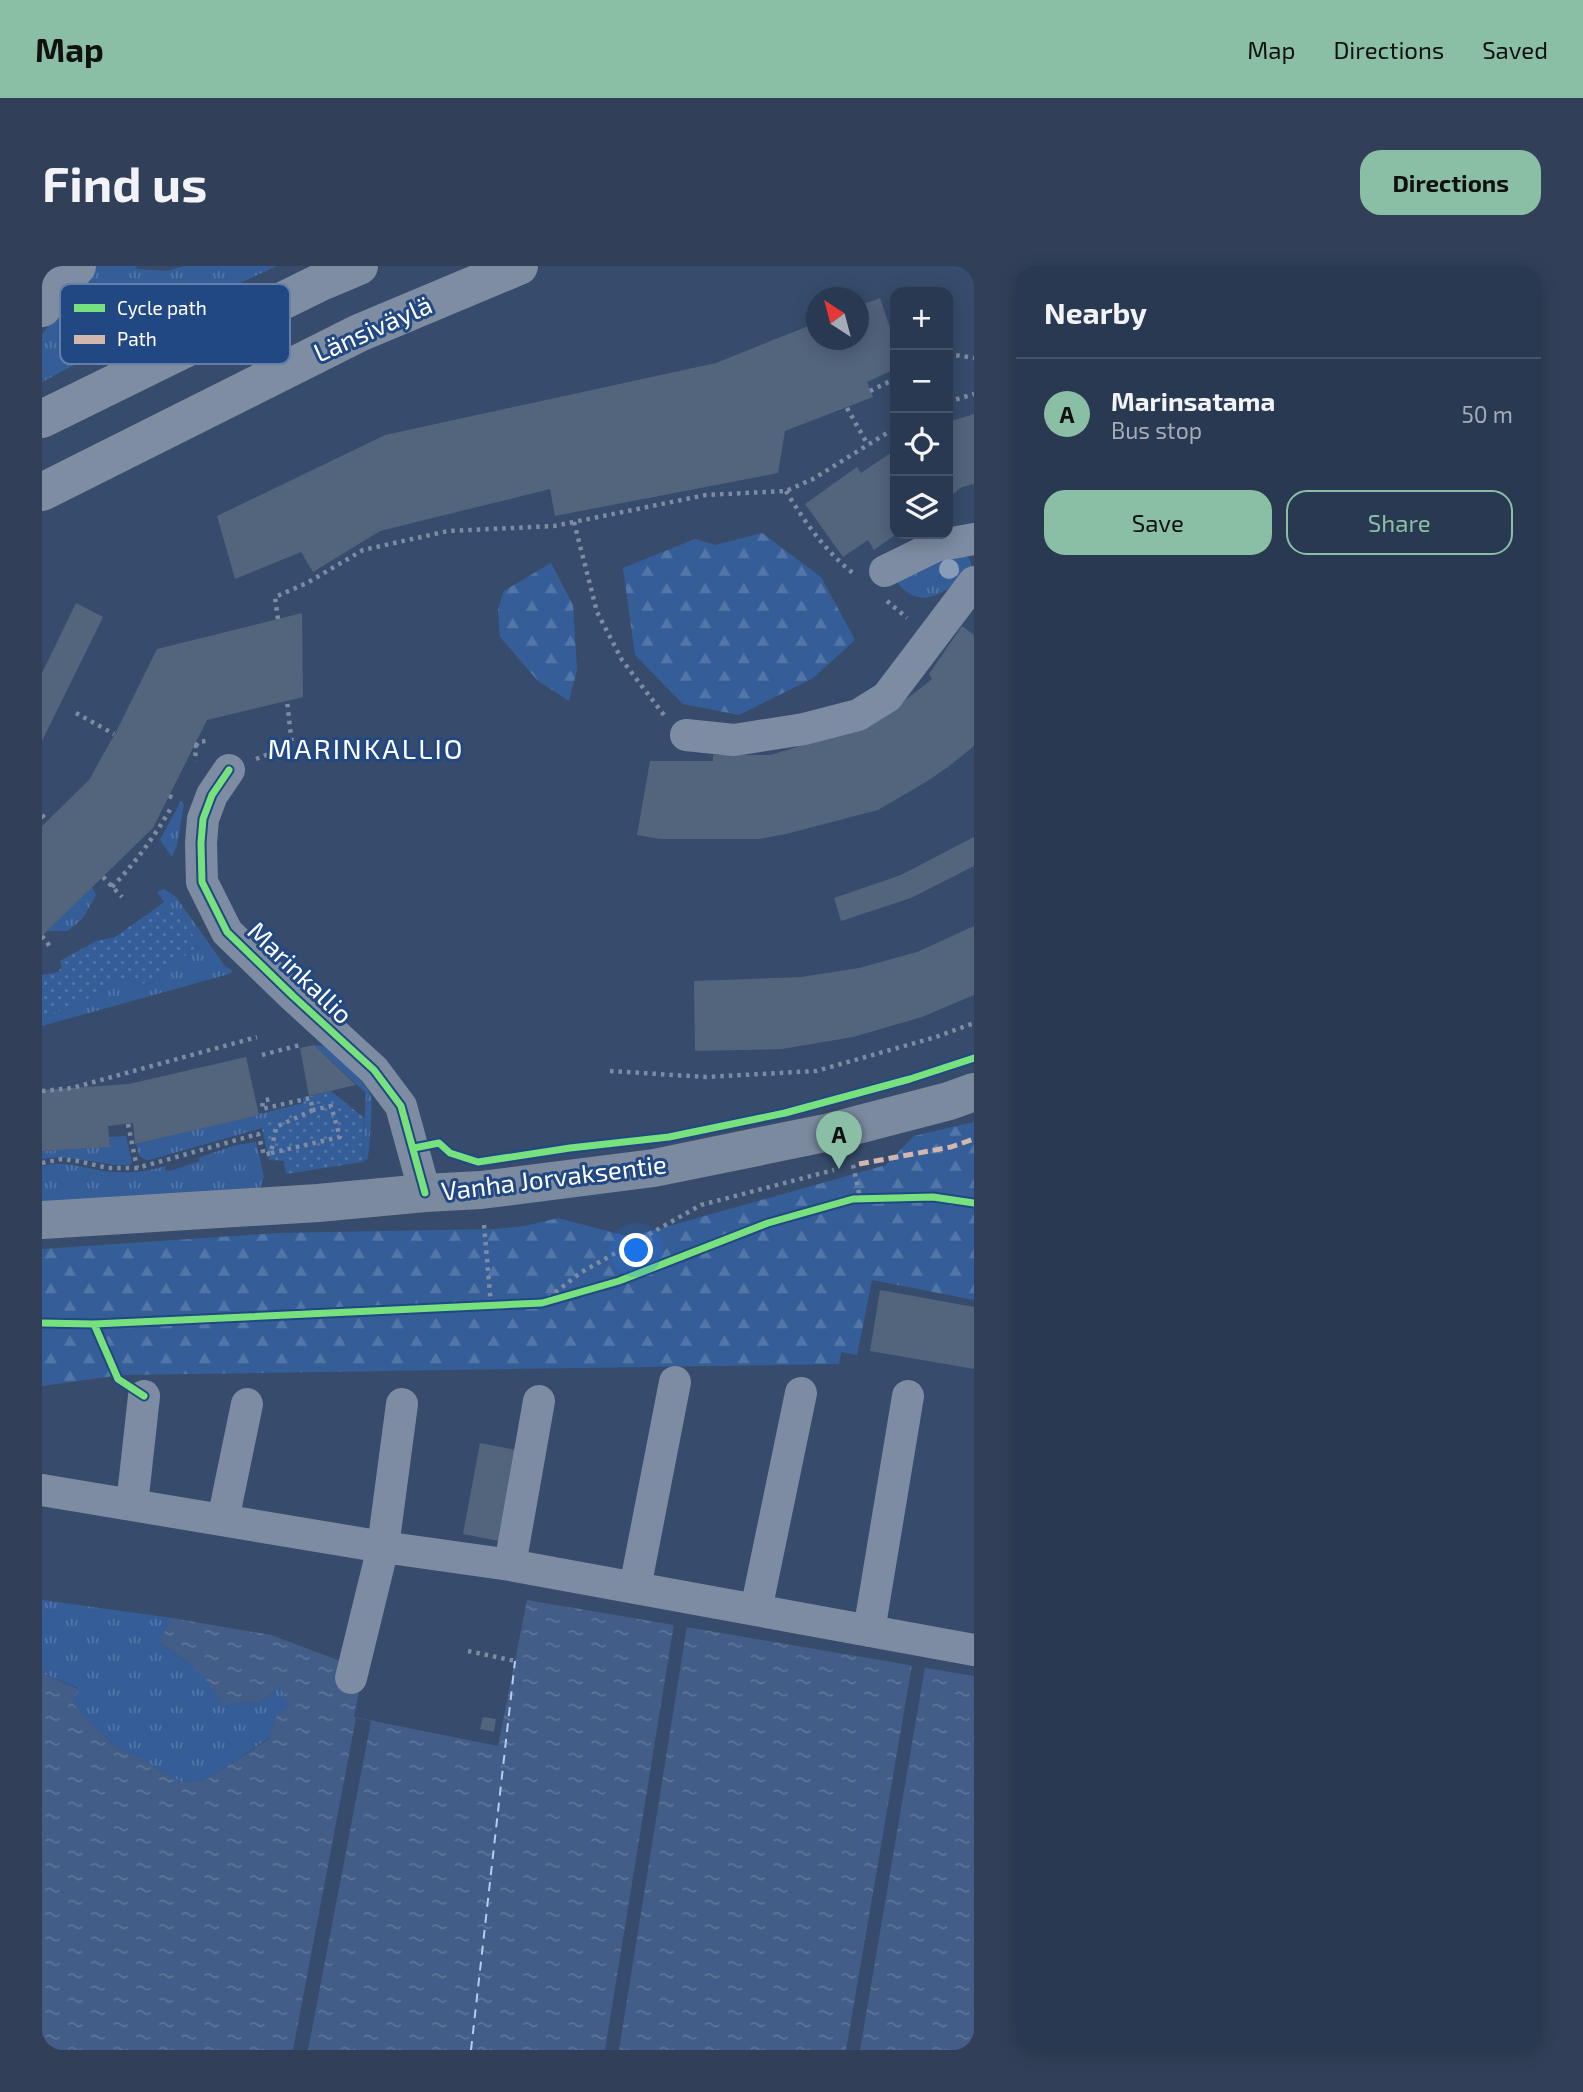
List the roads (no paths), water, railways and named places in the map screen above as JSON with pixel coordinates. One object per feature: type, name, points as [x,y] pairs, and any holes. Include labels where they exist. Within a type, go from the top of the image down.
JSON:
[{"type":"highway","points":[[62,284],[77,266]]},
{"type":"highway","points":[[290,297],[359,266]]},
{"type":"highway","name":"Länsiväylä","points":[[42,492],[359,333],[519,266]]},
{"type":"highway","points":[[42,308],[60,286]]},
{"type":"highway","points":[[42,419],[154,364]]},
{"type":"main road","name":"Vanha Jorvaksentie","points":[[42,1220],[481,1190],[654,1168],[830,1132],[974,1092]]},
{"type":"street","points":[[882,583],[936,546],[974,539]]},
{"type":"street","points":[[686,735],[734,740],[804,729],[858,715],[887,697],[974,582]]},
{"type":"street","name":"Marinkallio","points":[[229,770],[212,795],[203,820],[202,882],[227,932],[374,1070],[401,1107],[425,1193]]},
{"type":"street","points":[[635,1588],[674,1382]]},
{"type":"street","points":[[755,1610],[801,1393]]},
{"type":"street","points":[[132,1504],[144,1396]]},
{"type":"street","points":[[869,1631],[908,1396]]},
{"type":"street","points":[[510,1565],[539,1401]]},
{"type":"street","points":[[223,1520],[247,1404]]},
{"type":"street","points":[[351,1678],[383,1548],[402,1404]]},
{"type":"street","points":[[42,1490],[383,1548],[510,1565],[869,1631],[973,1646]]},
{"type":"water","points":[[527,1600],[974,1676],[974,2050],[42,2050],[42,1673],[78,1689],[73,1704],[116,1747],[144,1759],[161,1772],[182,1782],[206,1780],[269,1739],[277,1715],[289,1707],[280,1687],[260,1702],[222,1706],[204,1677],[159,1642],[172,1618],[271,1635],[343,1662],[361,1681],[354,1717],[498,1746]]},
{"type":"place","name":"Marinsatama","points":[[839,1169]]},
{"type":"district","name":"MARINKALLIO","points":[[366,749]]}]
